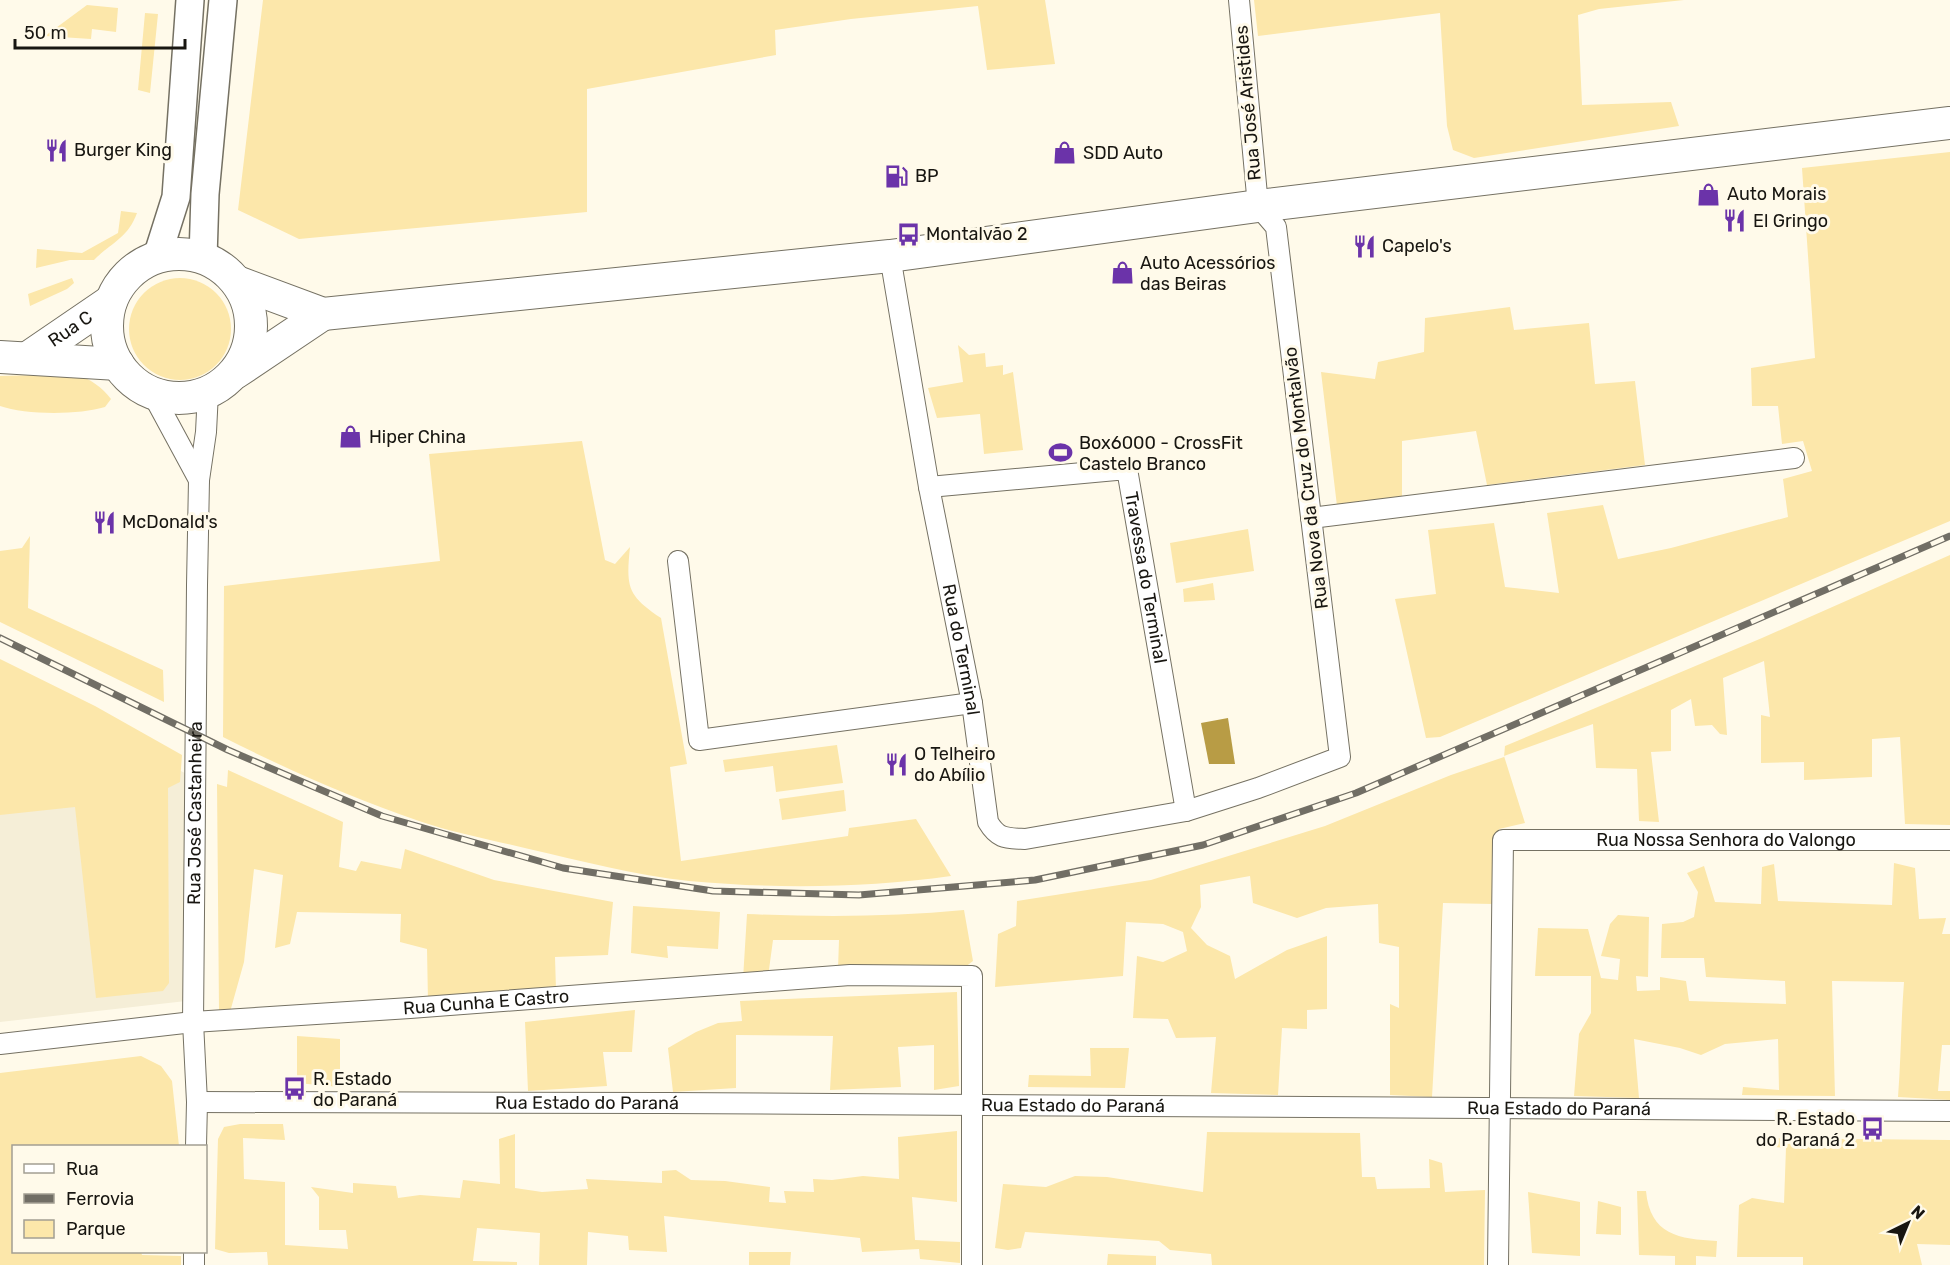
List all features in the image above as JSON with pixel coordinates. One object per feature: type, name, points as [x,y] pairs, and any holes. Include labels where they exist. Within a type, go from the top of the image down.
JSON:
[{"type":"main road","points":[[157,257],[176,197],[190,0]]},
{"type":"main road","points":[[203,258],[205,194],[223,0]]},
{"type":"main road","points":[[237,282],[323,314],[890,256],[1258,206],[1950,123]]},
{"type":"main road","points":[[220,384],[247,352],[252,324],[246,297],[237,282],[217,264],[203,258],[177,254],[157,257],[136,268],[126,277],[111,301],[107,329],[109,342],[118,364],[130,379],[152,393],[167,397],[182,398],[220,384],[323,314]]},
{"type":"main road","name":"Rua C","points":[[14,357],[111,301]]},
{"type":"main road","name":"Rua C","points":[[14,357],[118,364]]},
{"type":"street","name":"Rua José Aristides","points":[[1239,0],[1258,206]]},
{"type":"street","name":"Rua Nova da Cruz do Montalvão","points":[[1258,206],[1276,227],[1340,756]]},
{"type":"street","name":"Rua do Terminal","points":[[890,256],[928,487],[972,704],[988,822],[995,834],[1006,838],[1025,839],[1186,811],[1258,788],[1340,756]]},
{"type":"street","name":"Rua José Castanheira","points":[[196,1145],[197,1102],[193,1023],[199,480],[206,432],[220,384]]},
{"type":"street","name":"Rua José Castanheira","points":[[152,393],[199,480]]},
{"type":"street","points":[[1311,518],[1794,458]]},
{"type":"street","name":"Travessa do Terminal","points":[[928,487],[1127,469],[1186,811]]},
{"type":"street","points":[[678,561],[699,740],[972,704]]},
{"type":"street","name":"Rua Nossa Senhora do Valongo","points":[[1498,1110],[1503,840],[1950,840]]},
{"type":"street","name":"Rua Cunha E Castro","points":[[0,1044],[193,1023],[850,975],[972,976],[973,1105]]},
{"type":"street","name":"Rua Estado do Paraná","points":[[197,1102],[1950,1112]]},
{"type":"street","points":[[972,1265],[973,1105]]},
{"type":"street","points":[[1498,1110],[1498,1265]]},
{"type":"shaded area","points":[[0,683],[189,775],[186,1001],[0,1022]]},
{"type":"shaded area","points":[[1228,718],[1235,764],[1209,764],[1201,723]]},
{"type":"green space","points":[[263,0],[1045,0],[1055,64],[987,70],[978,6],[851,19],[775,30],[776,55],[587,89],[587,212],[299,239],[238,210]]},
{"type":"green space","points":[[1254,0],[1684,0],[1599,9],[1578,15],[1582,105],[1671,102],[1679,126],[1474,158],[1453,150],[1447,126],[1440,13],[1258,36]]},
{"type":"green space","points":[[87,5],[118,8],[116,32],[92,29],[91,39],[45,36]]},
{"type":"green space","points":[[145,13],[158,14],[150,93],[138,90]]},
{"type":"green space","points":[[1950,152],[1950,521],[1440,737],[1426,738],[1395,599],[1436,594],[1428,530],[1494,523],[1505,587],[1559,593],[1547,513],[1603,505],[1618,559],[1671,548],[1788,517],[1783,479],[1812,471],[1803,441],[1782,444],[1778,406],[1752,406],[1751,368],[1815,358],[1802,168]]},
{"type":"green space","points":[[121,211],[137,213],[124,234],[94,260],[70,260],[36,268],[37,249],[82,253],[118,233]]},
{"type":"green space","points":[[72,278],[74,283],[67,289],[30,306],[28,294]]},
{"type":"green space","points":[[180,278],[199,282],[216,293],[227,310],[231,329],[227,348],[216,365],[199,376],[180,380],[161,376],[144,365],[133,348],[129,329],[133,310],[144,293],[161,282]]},
{"type":"green space","points":[[1510,307],[1514,330],[1589,323],[1595,384],[1635,381],[1645,465],[1487,485],[1476,431],[1402,441],[1402,497],[1337,506],[1321,372],[1375,379],[1378,362],[1424,352],[1425,318]]},
{"type":"green space","points":[[958,345],[969,355],[985,353],[986,367],[1003,365],[1003,375],[1013,372],[1023,450],[984,454],[980,414],[937,418],[928,388],[963,382]]},
{"type":"green space","points":[[76,374],[95,384],[107,394],[111,399],[105,407],[52,413],[23,411],[0,406],[0,376]]},
{"type":"green space","points":[[582,441],[605,560],[615,564],[630,547],[628,572],[631,589],[641,603],[661,618],[687,764],[670,767],[681,861],[848,836],[849,828],[916,819],[951,876],[886,883],[787,886],[689,881],[628,871],[473,836],[419,821],[320,782],[223,737],[224,586],[440,561],[429,454]]},
{"type":"green space","points":[[1248,529],[1254,571],[1176,583],[1170,543]]},
{"type":"green space","points":[[30,536],[28,608],[163,670],[164,702],[0,622],[0,551],[22,548]]},
{"type":"green space","points":[[1950,555],[1950,825],[1905,824],[1900,737],[1872,739],[1872,777],[1804,780],[1804,762],[1761,763],[1761,715],[1770,717],[1764,661],[1723,678],[1727,735],[1720,734],[1712,725],[1695,726],[1691,699],[1671,710],[1671,751],[1651,752],[1659,822],[1639,821],[1637,769],[1596,768],[1593,724],[1504,756],[1505,746],[1762,638]]},
{"type":"green space","points":[[1213,583],[1215,600],[1184,602],[1183,589]]},
{"type":"green space","points":[[0,659],[95,706],[182,755],[180,782],[168,788],[169,983],[163,991],[96,998],[75,807],[0,815]]},
{"type":"green space","points":[[837,745],[843,783],[776,792],[773,766],[725,772],[723,760]]},
{"type":"green space","points":[[1504,756],[1525,823],[1499,829],[1494,849],[1493,904],[1443,903],[1432,1097],[1390,1095],[1390,1004],[1399,1008],[1399,947],[1379,943],[1378,904],[1326,908],[1297,918],[1253,903],[1250,876],[1200,885],[1201,907],[1191,928],[1207,945],[1230,956],[1235,979],[1287,950],[1327,936],[1327,1009],[1307,1010],[1307,1029],[1282,1028],[1278,1095],[1211,1093],[1216,1037],[1176,1038],[1168,1019],[1133,1018],[1137,956],[1163,962],[1187,951],[1183,932],[1163,924],[1126,922],[1123,976],[995,987],[998,934],[1016,926],[1017,901],[1151,880],[1325,826]]},
{"type":"green space","points":[[228,770],[343,822],[339,867],[356,871],[361,861],[401,869],[405,849],[494,880],[613,902],[608,955],[555,957],[556,990],[428,1002],[427,949],[400,942],[401,914],[297,912],[290,944],[275,948],[283,875],[254,869],[244,962],[230,1012],[219,1011],[217,784],[227,787]]},
{"type":"green space","points":[[844,790],[846,811],[782,820],[779,799]]},
{"type":"green space","points":[[1894,863],[1915,868],[1919,919],[1946,918],[1942,934],[1950,934],[1950,1045],[1942,1045],[1938,1091],[1950,1091],[1950,1100],[1898,1097],[1904,982],[1832,981],[1835,1096],[1742,1095],[1743,1087],[1779,1090],[1778,1039],[1725,1044],[1701,1055],[1680,1048],[1634,1039],[1639,1098],[1574,1096],[1579,1034],[1591,1013],[1591,976],[1535,976],[1538,928],[1588,929],[1601,978],[1618,980],[1620,959],[1601,956],[1610,924],[1618,915],[1649,917],[1648,977],[1636,976],[1637,991],[1660,990],[1660,977],[1686,981],[1689,1001],[1786,1004],[1785,981],[1706,977],[1704,958],[1661,958],[1662,924],[1683,922],[1694,917],[1698,892],[1687,873],[1704,866],[1715,902],[1761,904],[1762,867],[1774,864],[1778,901],[1892,905]]},
{"type":"green space","points":[[633,906],[720,912],[718,949],[667,946],[668,958],[631,953]]},
{"type":"green space","points":[[964,910],[973,961],[960,971],[838,969],[839,940],[773,940],[768,977],[743,979],[747,914],[856,916]]},
{"type":"green space","points":[[957,992],[959,1086],[934,1090],[934,1045],[898,1047],[901,1087],[830,1090],[833,1036],[736,1035],[736,1088],[673,1092],[668,1048],[718,1023],[742,1021],[740,1001]]},
{"type":"green space","points":[[635,1010],[632,1052],[603,1052],[607,1086],[528,1091],[525,1022]]},
{"type":"green space","points":[[297,1036],[340,1039],[340,1087],[297,1083]]},
{"type":"green space","points":[[1090,1048],[1129,1048],[1125,1088],[1028,1087],[1029,1075],[1091,1076]]},
{"type":"green space","points":[[141,1056],[161,1066],[172,1081],[179,1145],[12,1145],[12,1253],[141,1253],[142,1255],[181,1256],[181,1265],[0,1265],[0,1073]]},
{"type":"green space","points":[[240,1124],[283,1124],[285,1140],[243,1138],[244,1179],[285,1182],[285,1245],[348,1249],[346,1230],[319,1230],[319,1197],[311,1187],[353,1193],[353,1183],[396,1186],[398,1198],[420,1195],[460,1198],[463,1180],[500,1184],[499,1139],[515,1134],[515,1188],[542,1192],[588,1189],[586,1179],[662,1183],[662,1171],[676,1170],[691,1180],[725,1181],[770,1187],[769,1202],[786,1203],[784,1191],[814,1192],[813,1179],[832,1180],[863,1176],[899,1179],[898,1137],[957,1131],[957,1202],[912,1197],[915,1240],[960,1242],[960,1263],[920,1259],[919,1249],[862,1252],[860,1238],[664,1216],[667,1252],[629,1250],[628,1236],[588,1232],[587,1265],[539,1265],[540,1233],[477,1228],[473,1261],[517,1262],[517,1265],[268,1265],[267,1252],[229,1253],[215,1249],[218,1139],[224,1127]]},
{"type":"green space","points":[[1207,1132],[1360,1133],[1362,1177],[1375,1177],[1377,1189],[1430,1188],[1429,1159],[1442,1163],[1445,1192],[1485,1190],[1484,1265],[1212,1265],[1211,1254],[1170,1250],[1159,1241],[1025,1232],[1021,1248],[1008,1250],[995,1248],[1003,1184],[1046,1187],[1075,1176],[1107,1177],[1203,1192]]},
{"type":"green space","points":[[1766,1138],[1950,1140],[1950,1245],[1917,1244],[1922,1265],[1803,1265],[1803,1257],[1737,1257],[1739,1205],[1752,1198],[1784,1203],[1786,1148],[1765,1146]]},
{"type":"green space","points":[[1637,1191],[1646,1191],[1653,1217],[1669,1232],[1690,1239],[1717,1241],[1716,1257],[1696,1256],[1696,1265],[1675,1265],[1675,1256],[1639,1255]]},
{"type":"green space","points":[[1528,1192],[1580,1202],[1580,1256],[1532,1253]]},
{"type":"green space","points":[[1598,1201],[1621,1207],[1621,1235],[1596,1234]]},
{"type":"green space","points":[[749,1252],[791,1252],[790,1265],[749,1265]]},
{"type":"green space","points":[[1108,1254],[1156,1256],[1156,1265],[1107,1265]]},
{"type":"railway","points":[[0,638],[228,750],[382,816],[563,868],[713,891],[859,895],[1035,880],[1203,845],[1356,793],[1950,536]]},
{"type":"place","name":"Burger King","points":[[56,150]]},
{"type":"place","name":"SDD Auto","points":[[1065,153]]},
{"type":"place","name":"BP","points":[[897,176]]},
{"type":"place","name":"Auto Morais","points":[[1709,194]]},
{"type":"place","name":"El Gringo","points":[[1735,221]]},
{"type":"place","name":"Montalvão 2","points":[[908,234]]},
{"type":"place","name":"Capelo's","points":[[1364,246]]},
{"type":"place","name":"Auto Acessórios das Beiras","points":[[1122,273]]},
{"type":"place","name":"Hiper China","points":[[351,437]]},
{"type":"place","name":"Box6000 - CrossFit Castelo Branco","points":[[1061,453]]},
{"type":"place","name":"McDonald's","points":[[104,522]]},
{"type":"place","name":"O Telheiro do Abílio","points":[[896,764]]},
{"type":"place","name":"R. Estado do Paraná","points":[[295,1089]]},
{"type":"place","name":"R. Estado do Paraná 2","points":[[1873,1129]]}]
